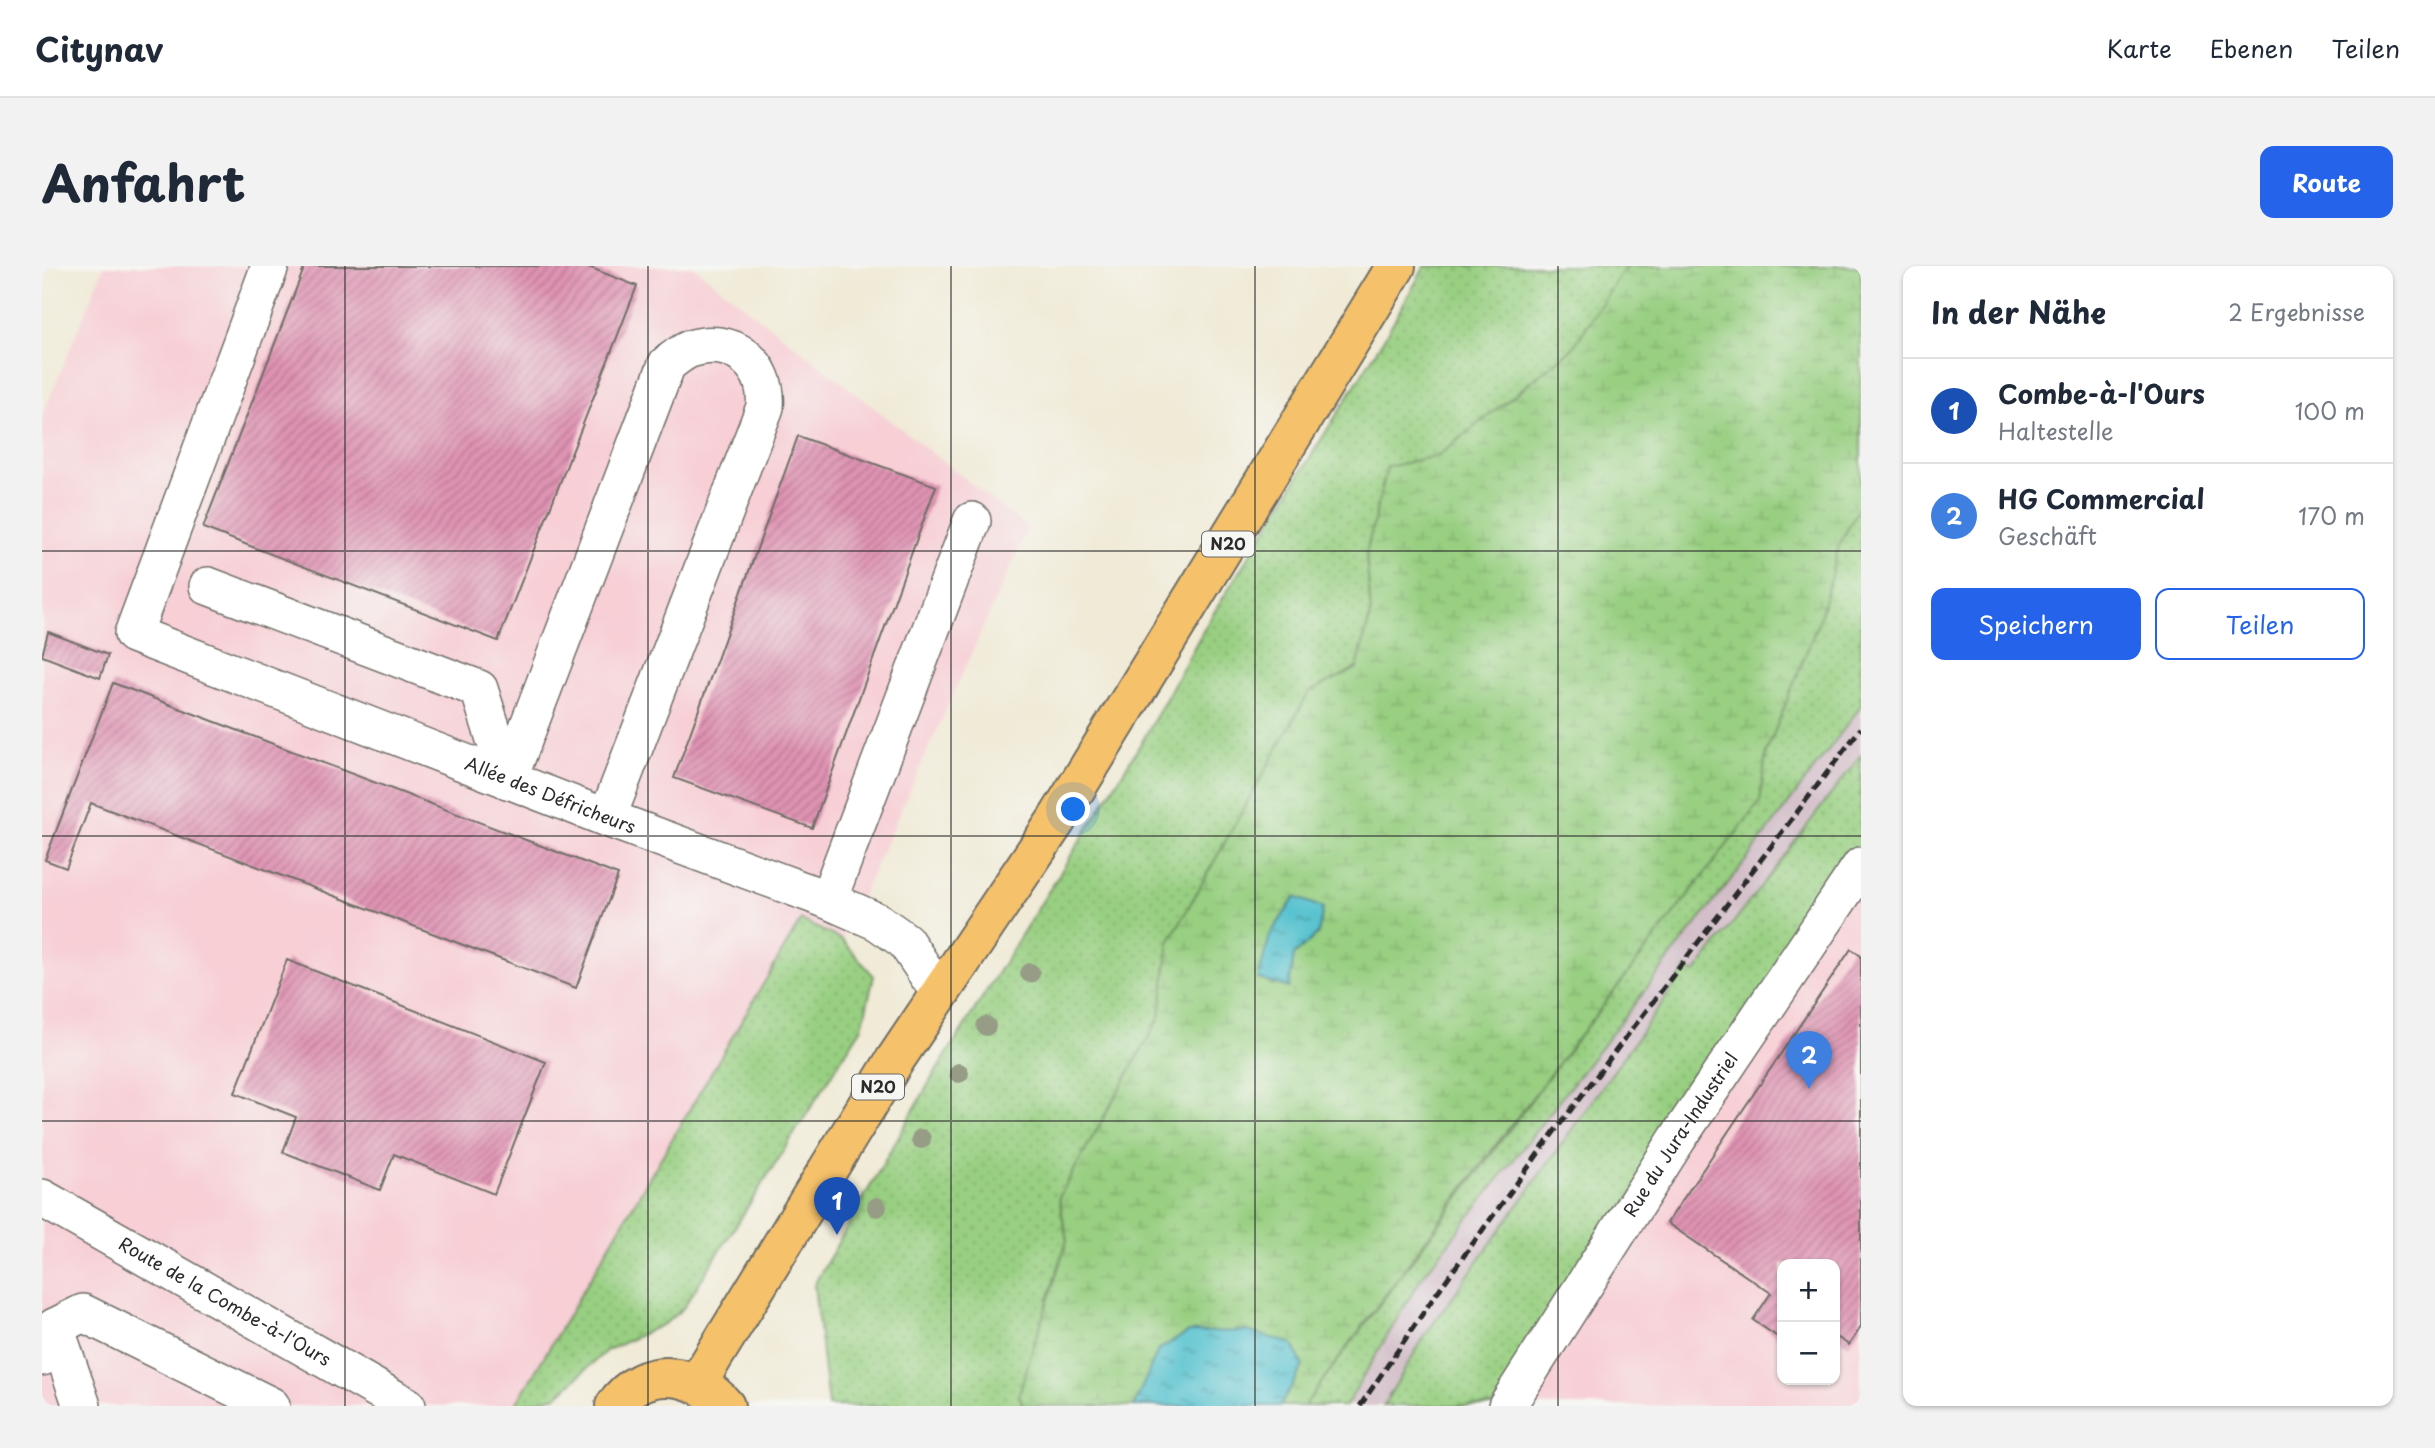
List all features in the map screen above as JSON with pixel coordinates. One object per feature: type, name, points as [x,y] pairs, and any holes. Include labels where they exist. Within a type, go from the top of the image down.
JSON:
[{"type":"main road","name":"N20","points":[[615,1406],[629,1389],[663,1376],[712,1394],[744,1302],[939,992],[979,938],[1056,821],[1396,266]]},
{"type":"street","name":"Allée des Défricheurs","points":[[270,266],[132,634],[607,818],[828,900],[898,933],[939,992]]},
{"type":"street","points":[[508,780],[667,364],[688,350],[698,347],[722,345],[734,349],[745,355],[761,374],[765,385],[765,407],[607,818]]},
{"type":"street","points":[[828,900],[972,521]]},
{"type":"street","points":[[208,586],[479,689],[508,780]]},
{"type":"street","name":"Rue du Jura-Industriel","points":[[1507,1406],[1678,1139],[1860,868]]},
{"type":"street","name":"Route de la Combe-à-l'Ours","points":[[42,1198],[407,1406]]},
{"type":"street","points":[[82,1406],[49,1342],[83,1313],[271,1406]]},
{"type":"shaded area","points":[[104,266],[693,266],[1028,528],[842,940],[801,920],[515,1406],[42,1406],[42,417]]},
{"type":"shaded area","points":[[1861,706],[1861,755],[1695,973],[1687,968],[1426,1334],[1383,1406],[1346,1406],[1420,1280],[1754,850]]},
{"type":"shaded area","points":[[1861,843],[1861,1406],[1494,1406],[1839,874]]},
{"type":"green space","points":[[1425,266],[1861,266],[1861,706],[1754,850],[1420,1280],[1346,1406],[1304,1406],[1578,1037],[1366,554],[1371,612],[1311,858],[1059,1197],[1067,1240],[1019,1394],[1023,1406],[828,1406],[814,1285],[932,1078],[1143,740],[1208,622],[1383,340]]},
{"type":"green space","points":[[1626,266],[1861,266],[1861,504],[1839,545],[1820,618],[1766,753],[1760,802],[1491,1151],[1304,1406],[1023,1406],[1019,1394],[1067,1240],[1059,1197],[1160,1017],[1169,942],[1309,692],[1357,668],[1371,612],[1366,554],[1387,467],[1439,455],[1572,349]]},
{"type":"green space","points":[[1861,755],[1861,843],[1494,1406],[1383,1406],[1426,1334],[1687,968],[1695,973]]},
{"type":"green space","points":[[801,920],[842,940],[874,976],[862,1027],[684,1307],[666,1323],[606,1351],[557,1396],[515,1406]]},
{"type":"water","points":[[1295,897],[1323,908],[1318,934],[1294,955],[1289,988],[1258,979],[1270,935]]},
{"type":"water","points":[[1247,1331],[1293,1344],[1303,1366],[1280,1406],[1134,1406],[1158,1350],[1189,1332]]},
{"type":"building","points":[[305,266],[586,266],[637,286],[498,641],[203,528]]},
{"type":"building","points":[[798,436],[936,486],[812,828],[674,778]]},
{"type":"building","points":[[48,632],[108,655],[100,678],[42,656]]},
{"type":"building","points":[[113,683],[618,875],[576,988],[91,803],[66,868],[45,860]]},
{"type":"building","points":[[1851,949],[1861,956],[1861,1327],[1849,1345],[1840,1339],[1840,1259],[1777,1259],[1777,1337],[1753,1320],[1771,1293],[1667,1223]]},
{"type":"building","points":[[287,960],[546,1062],[494,1194],[394,1154],[380,1190],[283,1152],[296,1117],[235,1093]]},
{"type":"railway","points":[[1360,1406],[1436,1294],[1554,1132],[1861,728]]},
{"type":"place","name":"HG Commercial","points":[[1809,1089]]},
{"type":"place","name":"Combe-à-l'Ours","points":[[837,1235]]}]
